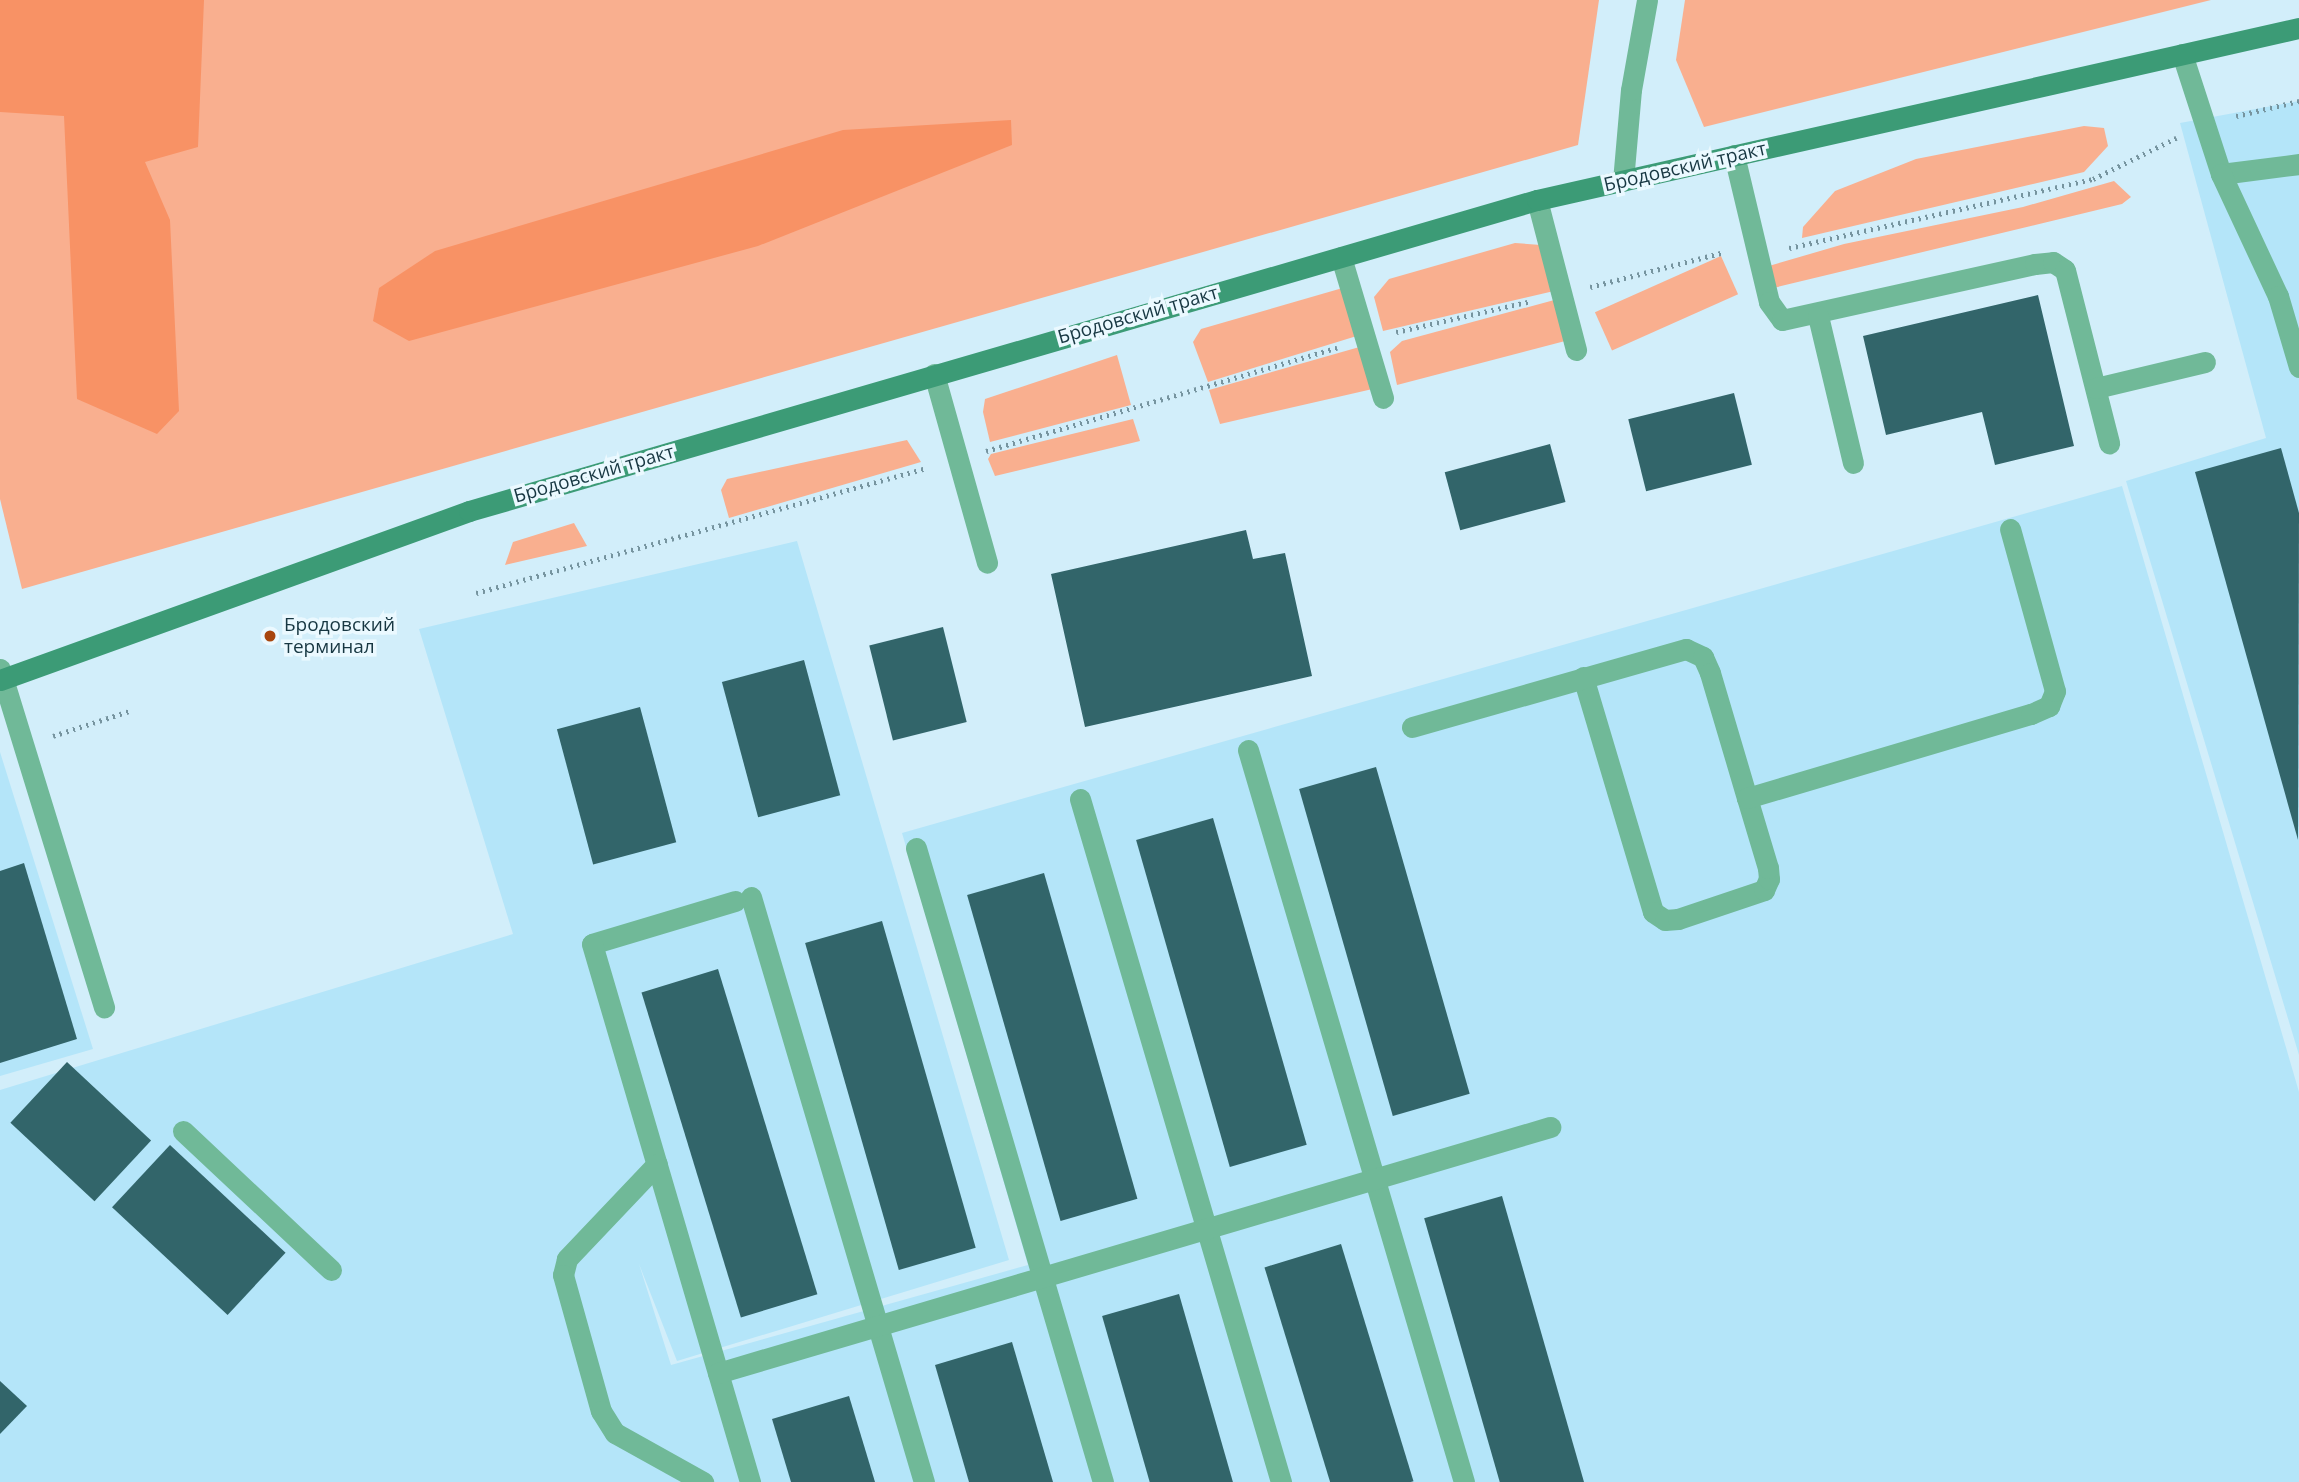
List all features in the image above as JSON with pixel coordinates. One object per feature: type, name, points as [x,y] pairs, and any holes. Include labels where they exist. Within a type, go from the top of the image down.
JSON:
[{"type":"street","name":"Бродовский тракт","points":[[1,676],[469,511],[1537,200],[2299,28]]},
{"type":"lane","points":[[1623,181],[1631,90],[1647,0]]},
{"type":"lane","points":[[2182,54],[2221,174],[2278,296],[2299,367]]},
{"type":"lane","points":[[1734,155],[1774,313],[1782,320],[1818,316],[2053,262],[2065,270],[2071,284],[2109,443]]},
{"type":"lane","points":[[2221,174],[2299,164]]},
{"type":"lane","points":[[1537,200],[1576,350]]},
{"type":"lane","points":[[1341,257],[1382,398]]},
{"type":"lane","points":[[1818,316],[1853,463]]},
{"type":"lane","points":[[2096,388],[2205,362]]},
{"type":"lane","points":[[934,374],[987,563]]},
{"type":"lane","points":[[1747,798],[2049,706],[2055,691],[2053,674],[2010,529]]},
{"type":"lane","points":[[1412,727],[1583,677],[1686,649],[1703,657],[1768,868],[1764,890],[1678,919],[1665,920],[1653,912],[1583,677]]},
{"type":"lane","points":[[1,676],[104,1007]]},
{"type":"lane","points":[[1248,750],[1464,1482]]},
{"type":"lane","points":[[1080,799],[1282,1482]]},
{"type":"lane","points":[[916,848],[1102,1482]]},
{"type":"lane","points":[[750,1482],[592,944],[743,899],[924,1482]]},
{"type":"lane","points":[[718,1373],[1550,1127]]},
{"type":"lane","points":[[183,1131],[331,1270]]},
{"type":"lane","points":[[657,1164],[573,1251],[562,1275],[601,1411],[615,1433],[702,1482]]},
{"type":"path","points":[[23,746],[129,711]]},
{"type":"shaded area","points":[[0,0],[1599,0],[1578,145],[22,589],[0,499]]},
{"type":"shaded area","points":[[0,0],[204,0],[198,147],[145,162],[170,220],[179,411],[157,434],[77,399],[64,116],[0,112]]},
{"type":"shaded area","points":[[1685,0],[2211,0],[1704,127],[1676,60]]},
{"type":"shaded area","points":[[2299,101],[2299,1055],[2126,481],[2266,438],[2180,123]]},
{"type":"shaded area","points":[[1011,120],[1012,145],[758,246],[409,341],[373,321],[379,288],[435,251],[843,130]]},
{"type":"shaded area","points":[[2084,126],[2104,128],[2108,146],[2084,172],[1802,238],[1803,227],[1835,191],[1916,159]]},
{"type":"shaded area","points":[[2114,181],[2131,197],[2122,204],[1765,290],[1762,268],[1844,244],[2023,207]]},
{"type":"shaded area","points":[[1515,243],[1541,245],[1554,291],[1383,331],[1374,297],[1389,279]]},
{"type":"shaded area","points":[[1721,256],[1738,294],[1612,350],[1595,312]]},
{"type":"shaded area","points":[[1346,287],[1360,335],[1208,382],[1193,342],[1201,329]]},
{"type":"shaded area","points":[[1558,299],[1569,340],[1397,385],[1390,352],[1402,341]]},
{"type":"shaded area","points":[[1363,346],[1377,388],[1220,424],[1209,390]]},
{"type":"shaded area","points":[[1117,355],[1131,405],[990,442],[983,412],[985,399]]},
{"type":"shaded area","points":[[1133,419],[1140,441],[995,476],[988,459],[991,454]]},
{"type":"shaded area","points":[[907,440],[921,462],[729,518],[721,490],[727,479]]},
{"type":"shaded area","points":[[2122,486],[2299,1092],[2299,1482],[0,1482],[0,1090],[513,934],[419,629],[797,541],[1009,1260],[677,1361],[639,1264],[671,1365],[1028,1265],[902,833]]},
{"type":"shaded area","points":[[574,523],[587,546],[505,565],[513,542]]},
{"type":"shaded area","points":[[0,752],[93,1049],[0,1076]]},
{"type":"building","points":[[2038,295],[2074,446],[1995,465],[1982,412],[1886,435],[1863,336]]},
{"type":"building","points":[[1734,393],[1752,465],[1646,491],[1628,419]]},
{"type":"building","points":[[1550,444],[1566,502],[1460,530],[1445,472]]},
{"type":"building","points":[[2281,448],[2299,513],[2298,840],[2195,472]]},
{"type":"building","points":[[1246,530],[1253,559],[1285,553],[1312,676],[1085,727],[1051,574]]},
{"type":"building","points":[[943,627],[967,722],[893,740],[869,645]]},
{"type":"building","points":[[804,660],[840,795],[758,817],[722,682]]},
{"type":"building","points":[[640,707],[676,842],[593,864],[557,729]]},
{"type":"building","points":[[1376,767],[1470,1094],[1393,1116],[1299,789]]},
{"type":"building","points":[[1213,818],[1307,1145],[1230,1167],[1136,840]]},
{"type":"building","points":[[24,863],[77,1039],[0,1063],[0,871]]},
{"type":"building","points":[[1044,873],[1137,1199],[1061,1221],[967,895]]},
{"type":"building","points":[[882,921],[976,1248],[899,1270],[805,943]]},
{"type":"building","points":[[718,969],[817,1294],[741,1318],[641,992]]},
{"type":"building","points":[[67,1062],[151,1140],[94,1201],[10,1123]]},
{"type":"building","points":[[170,1145],[286,1253],[228,1315],[112,1207]]},
{"type":"building","points":[[1502,1196],[1584,1482],[1500,1482],[1424,1218]]},
{"type":"building","points":[[1341,1244],[1414,1481],[1330,1482],[1264,1267]]},
{"type":"building","points":[[1179,1294],[1233,1482],[1150,1482],[1102,1316]]},
{"type":"building","points":[[1012,1342],[1053,1482],[969,1482],[935,1365]]},
{"type":"building","points":[[0,1381],[27,1406],[0,1434]]},
{"type":"building","points":[[849,1396],[875,1482],[791,1482],[772,1419]]},
{"type":"place","name":"Бродовский терминал","points":[[270,636]]}]
